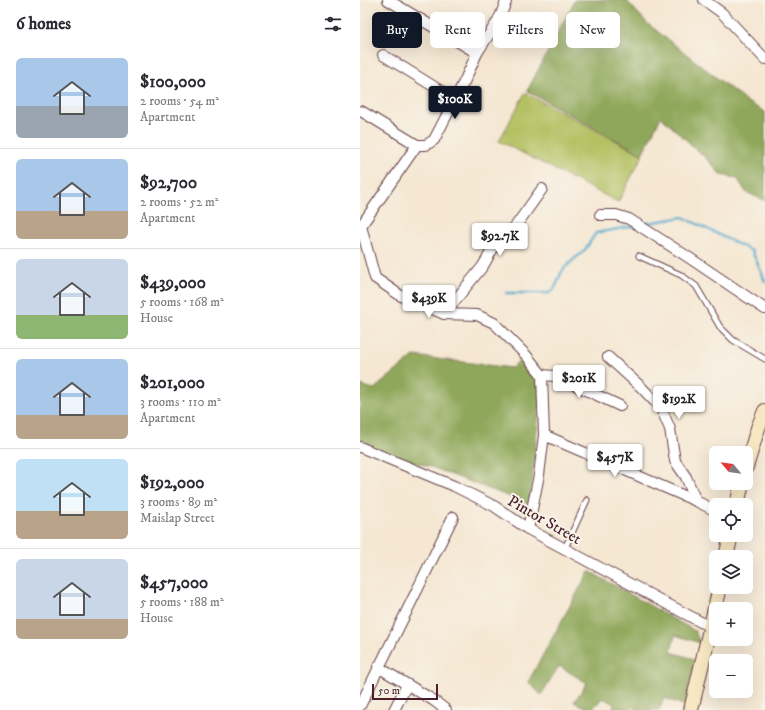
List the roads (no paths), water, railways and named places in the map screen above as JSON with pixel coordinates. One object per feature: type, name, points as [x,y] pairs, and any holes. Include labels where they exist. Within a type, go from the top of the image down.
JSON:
[{"type":"main road","points":[[752,446],[765,411]]},
{"type":"main road","points":[[691,710],[709,631]]},
{"type":"street","points":[[388,0],[477,53]]},
{"type":"street","points":[[704,0],[722,13],[765,59]]},
{"type":"street","points":[[361,110],[417,145],[426,145],[434,140],[477,53],[499,19],[506,2]]},
{"type":"street","points":[[383,55],[454,99]]},
{"type":"street","points":[[417,145],[361,226],[375,278],[401,296],[444,314],[477,315],[494,323],[526,355],[542,375],[544,434],[539,475],[528,529]]},
{"type":"street","points":[[444,314],[483,266],[495,245],[514,227],[542,189]]},
{"type":"street","points":[[600,216],[616,214],[629,219],[765,309]]},
{"type":"street","points":[[608,357],[641,387],[661,408],[668,421],[675,461],[686,477],[696,501]]},
{"type":"street","points":[[542,375],[554,376],[563,379],[620,406]]},
{"type":"street","points":[[544,434],[709,508]]},
{"type":"street","name":"Pintor Street","points":[[360,447],[454,486],[494,506],[528,529],[709,626]]},
{"type":"street","points":[[360,706],[452,517]]},
{"type":"street","points":[[378,667],[446,710]]},
{"type":"street","points":[[394,710],[407,685]]},
{"type":"lane","points":[[639,256],[681,275],[696,286],[720,327],[733,340],[765,359]]},
{"type":"lane","points":[[565,548],[587,500]]},
{"type":"waterway","points":[[643,224],[683,217],[752,251],[765,281]]},
{"type":"waterway","points":[[506,293],[549,293],[556,286],[563,270],[570,262],[584,251],[596,233],[634,226]]}]
